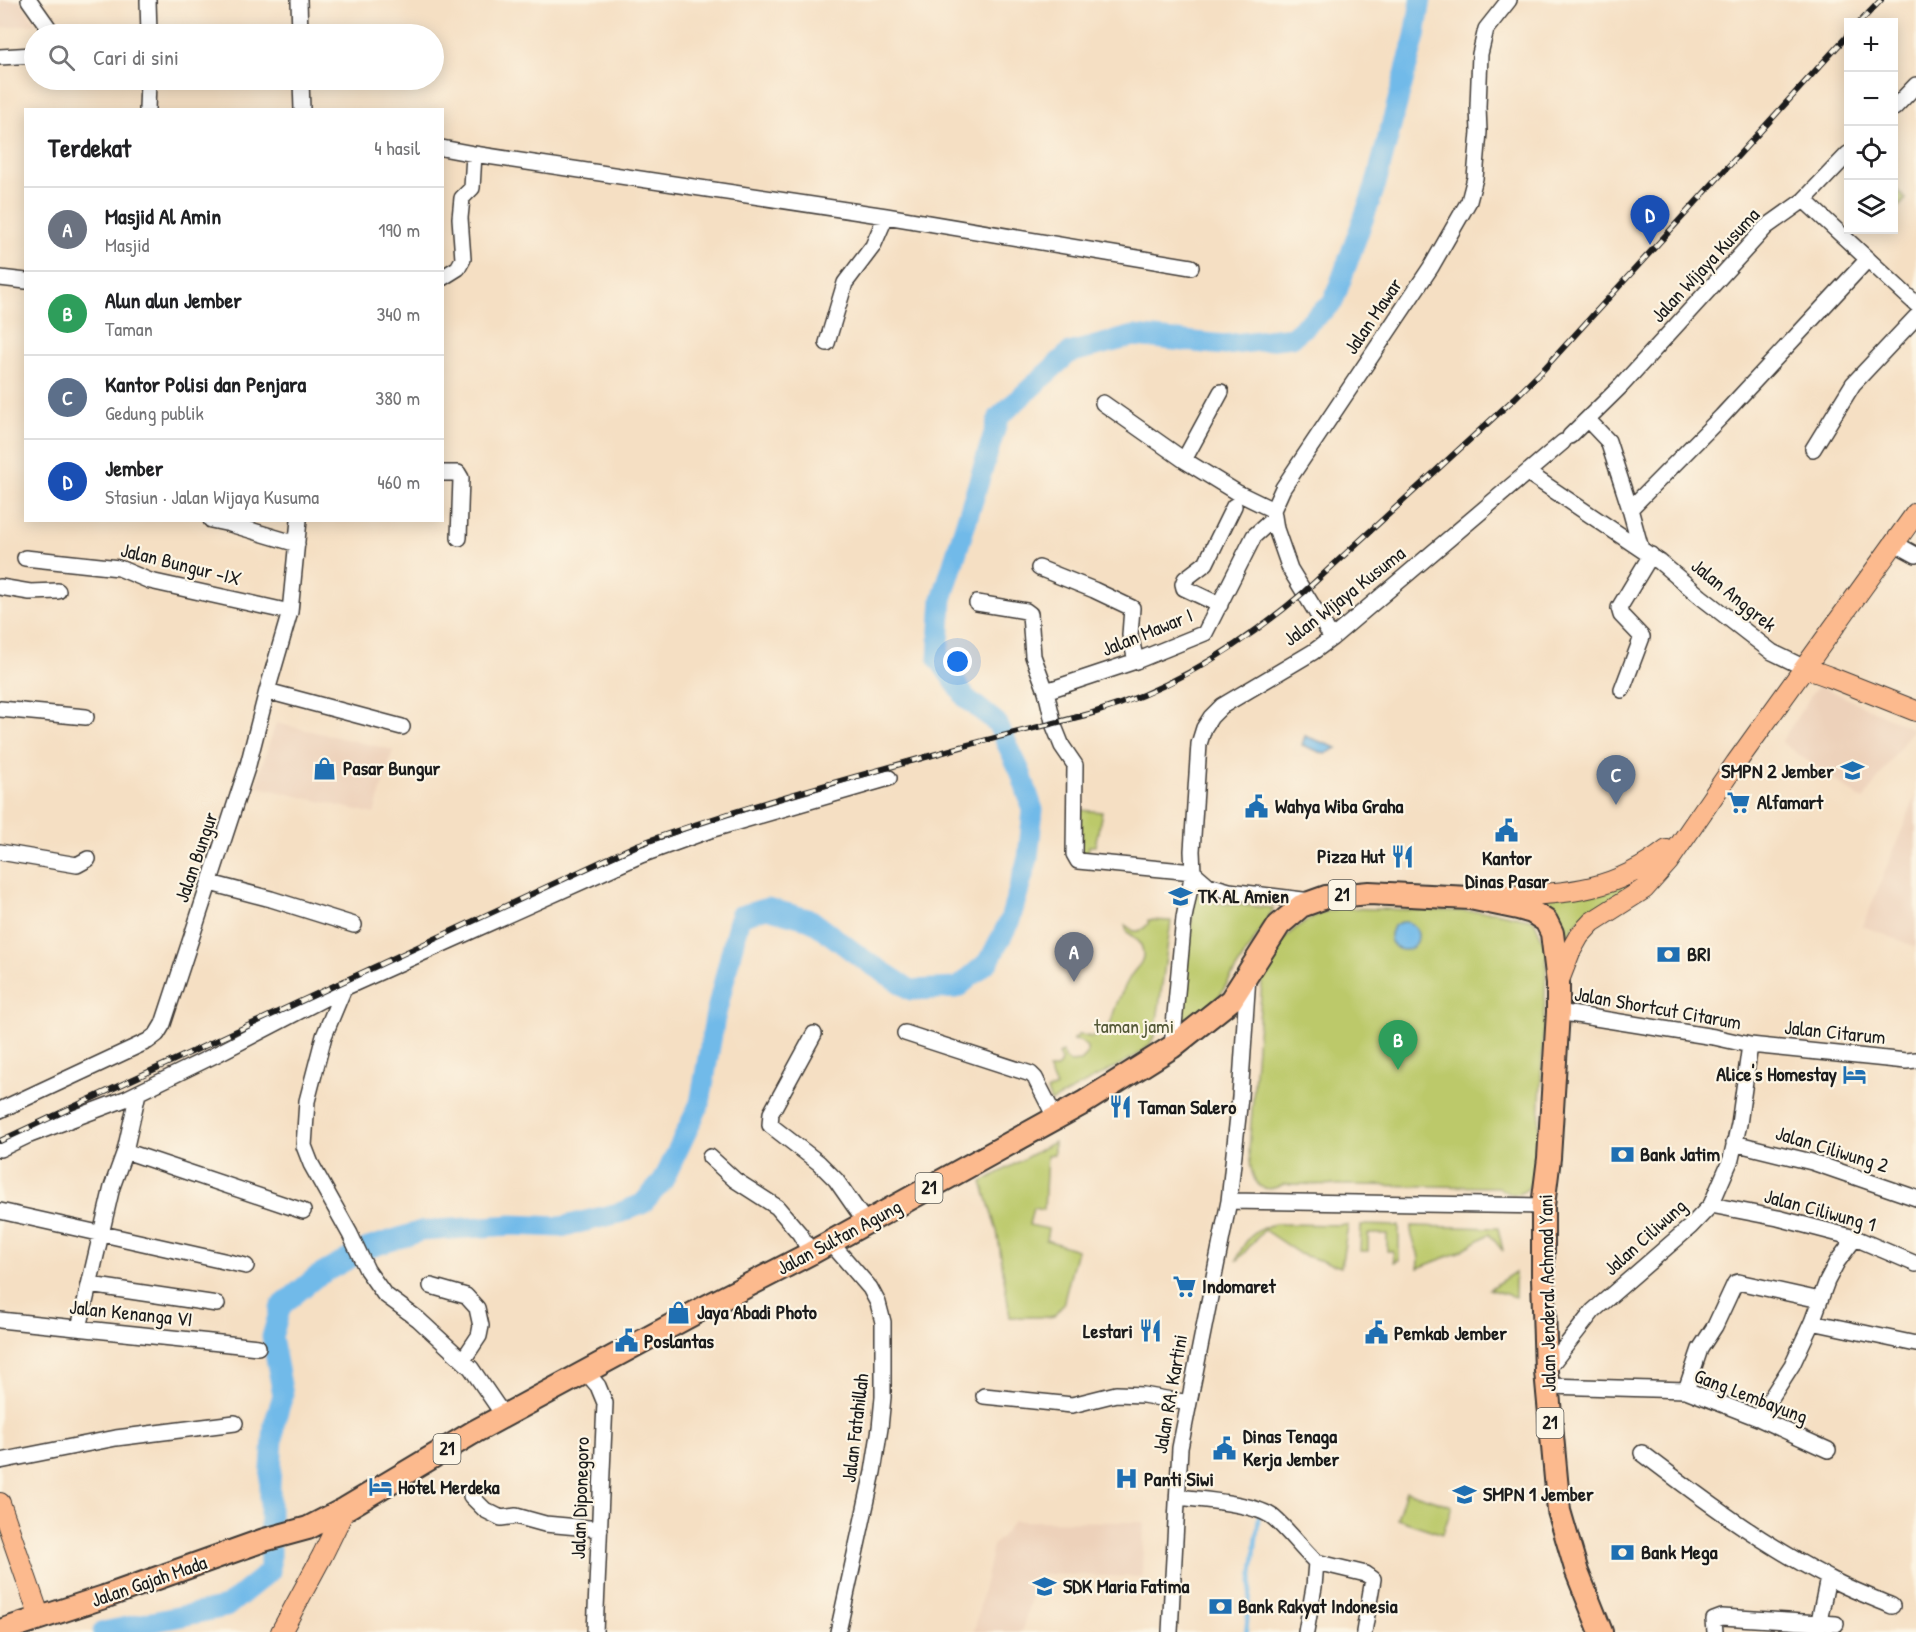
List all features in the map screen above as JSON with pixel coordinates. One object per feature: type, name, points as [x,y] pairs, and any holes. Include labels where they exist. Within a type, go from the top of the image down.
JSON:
[{"type":"highway","name":"Jalan Sultan Agung","points":[[264,1540],[308,1528],[345,1509],[504,1416],[702,1308],[821,1248],[1056,1119],[1172,1047],[1231,1000],[1279,924],[1301,906],[1326,897],[1369,893],[1470,898]]},
{"type":"highway","name":"21","points":[[1470,898],[1532,912],[1546,921],[1552,933],[1558,983]]},
{"type":"highway","name":"Jalan Jenderal Achmad Yani","points":[[1558,983],[1549,1158],[1543,1206],[1547,1379],[1559,1511],[1576,1572],[1602,1632]]},
{"type":"highway","name":"Jalan Gajah Mada","points":[[0,1632],[264,1540]]},
{"type":"main road","points":[[1558,983],[1579,936],[1592,922],[1644,889],[1668,862],[1736,763],[1916,513]]},
{"type":"main road","points":[[1805,668],[1916,711]]},
{"type":"main road","points":[[1470,898],[1551,894],[1606,884],[1646,866],[1687,834]]},
{"type":"main road","points":[[0,1503],[40,1618]]},
{"type":"main road","points":[[281,1632],[345,1509]]},
{"type":"street","points":[[28,0],[46,24]]},
{"type":"street","points":[[148,0],[148,24]]},
{"type":"street","points":[[299,0],[300,24]]},
{"type":"street","name":"Jalan Mawar","points":[[1274,514],[1284,488],[1431,267],[1469,201],[1476,178],[1480,54],[1486,30],[1509,0]]},
{"type":"street","points":[[0,57],[24,56]]},
{"type":"street","points":[[1898,103],[1916,85]]},
{"type":"street","points":[[147,108],[148,90]]},
{"type":"street","points":[[301,90],[302,108]]},
{"type":"street","points":[[444,148],[886,216],[1191,267]]},
{"type":"street","points":[[444,277],[458,268],[463,259],[460,218],[462,198],[472,188],[474,154]]},
{"type":"street","name":"Jalan Wijaya Kusuma","points":[[1172,1047],[1184,918],[1193,872],[1197,761],[1204,728],[1211,717],[1222,706],[1313,652],[1332,638],[1567,439],[1588,420],[1766,227],[1804,200],[1844,158]]},
{"type":"street","points":[[1804,200],[1916,303]]},
{"type":"street","points":[[827,343],[845,283],[873,246],[886,216]]},
{"type":"street","points":[[1630,509],[1722,416],[1868,259]]},
{"type":"street","points":[[0,278],[24,281]]},
{"type":"street","points":[[1813,449],[1853,384],[1916,317]]},
{"type":"street","points":[[1184,460],[1221,392]]},
{"type":"street","points":[[1103,403],[1184,460],[1274,514],[1276,529],[1290,569],[1332,638]]},
{"type":"street","points":[[1588,420],[1608,441],[1646,552],[1619,608],[1621,615],[1642,638],[1622,690]]},
{"type":"street","name":"Jalan Anggrek","points":[[1528,472],[1646,552],[1772,652],[1805,668]]},
{"type":"street","points":[[444,473],[458,474],[461,478],[459,538]]},
{"type":"street","points":[[1220,605],[1184,588],[1183,584],[1185,579],[1206,563],[1234,506]]},
{"type":"street","name":"Jalan Mawar I","points":[[1046,691],[1136,661],[1205,633],[1254,536],[1274,514]]},
{"type":"street","points":[[220,522],[297,544]]},
{"type":"street","name":"Jalan Bungur","points":[[0,1110],[148,1041],[163,1024],[248,765],[290,612],[299,522]]},
{"type":"street","points":[[1894,543],[1916,555]]},
{"type":"street","name":"Jalan Bungur -IX","points":[[25,558],[119,568],[150,581],[290,612]]},
{"type":"street","points":[[1039,568],[1132,608],[1130,635],[1136,661]]},
{"type":"street","points":[[0,587],[30,592],[58,591]]},
{"type":"street","points":[[977,603],[1029,613],[1034,656],[1046,691],[1054,726],[1062,746],[1075,765],[1074,854],[1078,861],[1193,872],[1208,885],[1229,891],[1311,901]]},
{"type":"street","points":[[267,691],[402,727]]},
{"type":"street","points":[[0,709],[86,717]]},
{"type":"street","points":[[0,1149],[27,1136],[138,1093],[344,988],[641,855],[713,829],[889,778]]},
{"type":"street","points":[[0,852],[77,864],[88,859]]},
{"type":"street","points":[[210,883],[271,898],[354,924]]},
{"type":"street","name":"Jalan RA. Kartini","points":[[1170,1632],[1180,1448],[1229,1201],[1240,1097],[1248,973]]},
{"type":"street","points":[[344,988],[324,1036],[307,1101],[304,1146],[311,1164],[367,1270],[384,1294],[418,1319],[471,1368],[504,1416]]},
{"type":"street","name":"Jalan Shortcut Citarum","points":[[1558,1012],[1750,1045]]},
{"type":"street","points":[[905,1033],[1031,1074],[1056,1119]]},
{"type":"street","points":[[814,1034],[771,1113],[770,1125],[819,1162],[831,1174],[866,1223]]},
{"type":"street","name":"Jalan Citarum","points":[[1750,1045],[1906,1061],[1916,1060]]},
{"type":"street","name":"Jalan Ciliwung","points":[[1547,1379],[1593,1311],[1690,1227],[1711,1205],[1731,1159],[1739,1124],[1750,1045]]},
{"type":"street","points":[[79,1328],[112,1187],[124,1151],[138,1093]]},
{"type":"street","name":"Jalan Ciliwung 2","points":[[1734,1143],[1812,1162],[1916,1198]]},
{"type":"street","points":[[124,1151],[303,1211]]},
{"type":"street","name":"Jalan Fatahillah","points":[[710,1157],[735,1180],[777,1207],[800,1234],[870,1288],[878,1303],[883,1322],[883,1397],[880,1428],[873,1472],[838,1632]]},
{"type":"street","points":[[1229,1201],[1543,1206]]},
{"type":"street","name":"Jalan Ciliwung 1","points":[[1711,1205],[1778,1218],[1855,1238],[1916,1264]]},
{"type":"street","points":[[0,1211],[246,1266]]},
{"type":"street","points":[[1758,1418],[1792,1365],[1837,1262],[1855,1238]]},
{"type":"street","points":[[1686,1390],[1700,1349],[1715,1326],[1735,1283],[1820,1299]]},
{"type":"street","points":[[90,1285],[218,1304]]},
{"type":"street","points":[[431,1286],[466,1296],[477,1308],[480,1317],[479,1336],[463,1360]]},
{"type":"street","name":"Jalan Kenanga VI","points":[[0,1320],[258,1347]]},
{"type":"street","points":[[1812,1322],[1916,1344]]},
{"type":"street","name":"Jalan Diponegoro","points":[[586,1372],[602,1394],[605,1404],[595,1632]]},
{"type":"street","name":"Gang Lembayung","points":[[1547,1379],[1686,1390],[1758,1418],[1828,1450]]},
{"type":"street","points":[[984,1396],[1072,1405],[1116,1394],[1143,1395],[1189,1403]]},
{"type":"street","points":[[0,1461],[116,1438],[235,1423]]},
{"type":"street","points":[[1642,1453],[1746,1529],[1828,1578],[1892,1606]]},
{"type":"street","points":[[471,1496],[485,1510],[501,1518],[516,1516],[545,1524],[600,1529]]},
{"type":"street","points":[[1178,1497],[1223,1502],[1260,1510],[1272,1516],[1316,1562],[1366,1574],[1373,1579],[1364,1632]]},
{"type":"street","points":[[1306,1632],[1316,1562]]},
{"type":"street","points":[[1819,1621],[1828,1578]]},
{"type":"street","points":[[1715,1632],[1714,1620],[1722,1617],[1819,1621],[1836,1624]]},
{"type":"shaded area","points":[[0,0],[20,0],[36,24],[24,24],[0,28]]},
{"type":"shaded area","name":"SMPN 2 Jember","points":[[1818,685],[1913,729],[1863,800],[1781,742]]},
{"type":"shaded area","name":"Pasar Bungur","points":[[276,723],[393,750],[374,814],[255,786]]},
{"type":"shaded area","points":[[1916,795],[1916,947],[1863,926]]},
{"type":"shaded area","points":[[1014,1521],[1144,1522],[1142,1577],[1037,1574],[1022,1632],[974,1632],[993,1546]]},
{"type":"green space","points":[[1898,191],[1906,199],[1898,208]]},
{"type":"green space","points":[[1080,810],[1102,812],[1095,846],[1089,846],[1088,855],[1078,853]]},
{"type":"green space","points":[[1647,874],[1648,877],[1580,919],[1563,940],[1521,900]]},
{"type":"green space","points":[[1195,892],[1217,903],[1274,908],[1220,995],[1178,1032]]},
{"type":"green space","points":[[1339,908],[1495,912],[1534,920],[1547,950],[1537,1169],[1532,1183],[1523,1192],[1512,1194],[1498,1187],[1284,1184],[1266,1189],[1256,1181],[1249,1149],[1263,969],[1277,947],[1294,930],[1314,916]]},
{"type":"green space","name":"taman jami","points":[[1148,920],[1171,921],[1155,1035],[1141,1053],[1051,1102],[1047,1091],[1056,1087],[1048,1069],[1055,1069],[1059,1066],[1061,1061],[1058,1054],[1063,1052],[1064,1057],[1070,1062],[1081,1061],[1087,1055],[1087,1047],[1080,1041],[1073,1040],[1080,1034],[1090,1037],[1099,1035],[1108,1028],[1120,996],[1143,957],[1140,943],[1127,932],[1125,925],[1134,931],[1141,931],[1148,924]]},
{"type":"green space","points":[[1054,1142],[1054,1154],[1047,1155],[1044,1210],[1033,1208],[1029,1225],[1048,1229],[1046,1240],[1077,1250],[1063,1305],[1054,1316],[1010,1317],[997,1231],[982,1182]]},
{"type":"green space","points":[[1275,1224],[1348,1225],[1341,1267],[1300,1254],[1264,1230],[1237,1261],[1250,1237],[1261,1229]]},
{"type":"green space","points":[[1361,1225],[1399,1226],[1399,1260],[1394,1262],[1393,1251],[1387,1251],[1387,1234],[1368,1234],[1368,1251],[1360,1251]]},
{"type":"green space","points":[[1411,1226],[1498,1228],[1503,1251],[1489,1234],[1457,1253],[1418,1268],[1419,1261]]},
{"type":"green space","points":[[1515,1272],[1515,1297],[1489,1289]]},
{"type":"green space","points":[[1406,1491],[1452,1506],[1443,1534],[1397,1519]]},
{"type":"water","points":[[1305,736],[1337,748],[1325,754],[1302,745]]},
{"type":"water","points":[[1404,922],[1414,926],[1418,936],[1414,946],[1404,950],[1394,946],[1390,936],[1394,926]]},
{"type":"waterway","points":[[103,1632],[226,1607],[270,1571],[270,1484],[274,1424],[283,1395],[272,1337],[281,1306],[316,1277],[368,1248],[421,1231],[512,1225],[561,1227],[619,1213],[642,1204],[663,1181],[700,1103],[715,1018],[740,916],[767,908],[811,920],[863,959],[911,990],[957,988],[989,961],[1010,920],[1028,858],[1033,810],[1020,771],[997,723],[966,698],[938,658],[942,599],[999,417],[1069,353],[1134,336],[1225,345],[1292,337],[1333,302],[1375,187],[1415,36],[1421,0]]},
{"type":"waterway","points":[[1246,1632],[1259,1514]]},
{"type":"railway","points":[[1864,18],[1881,0]]},
{"type":"railway","points":[[0,1141],[637,845],[801,792],[1096,712],[1153,691],[1206,663],[1256,630],[1304,592],[1515,398],[1844,39]]},
{"type":"place","name":"Jember","points":[[1650,245]]},
{"type":"place","name":"Pasar Bungur","points":[[325,768]]},
{"type":"place","name":"SMPN 2 Jember","points":[[1852,771]]},
{"type":"place","name":"Alfamart","points":[[1739,802]]},
{"type":"place","name":"Kantor Polisi dan Penjara","points":[[1616,805]]},
{"type":"place","name":"Wahya Wiba Graha","points":[[1257,806]]},
{"type":"place","name":"Kantor Dinas Pasar","points":[[1507,830]]},
{"type":"place","name":"Pizza Hut","points":[[1403,856]]},
{"type":"place","name":"TK AL Amien","points":[[1180,896]]},
{"type":"place","name":"BRI","points":[[1669,954]]},
{"type":"place","name":"Masjid Al Amin","points":[[1074,982]]},
{"type":"place","name":"Alun alun Jember","points":[[1398,1070]]},
{"type":"place","name":"Alice's Homestay","points":[[1855,1074]]},
{"type":"place","name":"Taman Salero","points":[[1120,1107]]},
{"type":"place","name":"Bank Jatim","points":[[1622,1154]]},
{"type":"place","name":"Indomaret","points":[[1184,1286]]},
{"type":"place","name":"Jaya Abadi Photo","points":[[679,1312]]},
{"type":"place","name":"Lestari","points":[[1151,1331]]},
{"type":"place","name":"Pemkab Jember","points":[[1376,1333]]},
{"type":"place","name":"Poslantas","points":[[626,1341]]},
{"type":"place","name":"Dinas Tenaga Kerja Jember","points":[[1225,1448]]},
{"type":"place","name":"Panti Siwi","points":[[1126,1479]]},
{"type":"place","name":"Hotel Merdeka","points":[[380,1487]]},
{"type":"place","name":"SMPN 1 Jember","points":[[1465,1494]]},
{"type":"place","name":"Bank Mega","points":[[1623,1552]]},
{"type":"place","name":"SDK Maria Fatima","points":[[1045,1586]]},
{"type":"place","name":"Bank Rakyat Indonesia","points":[[1220,1606]]}]
